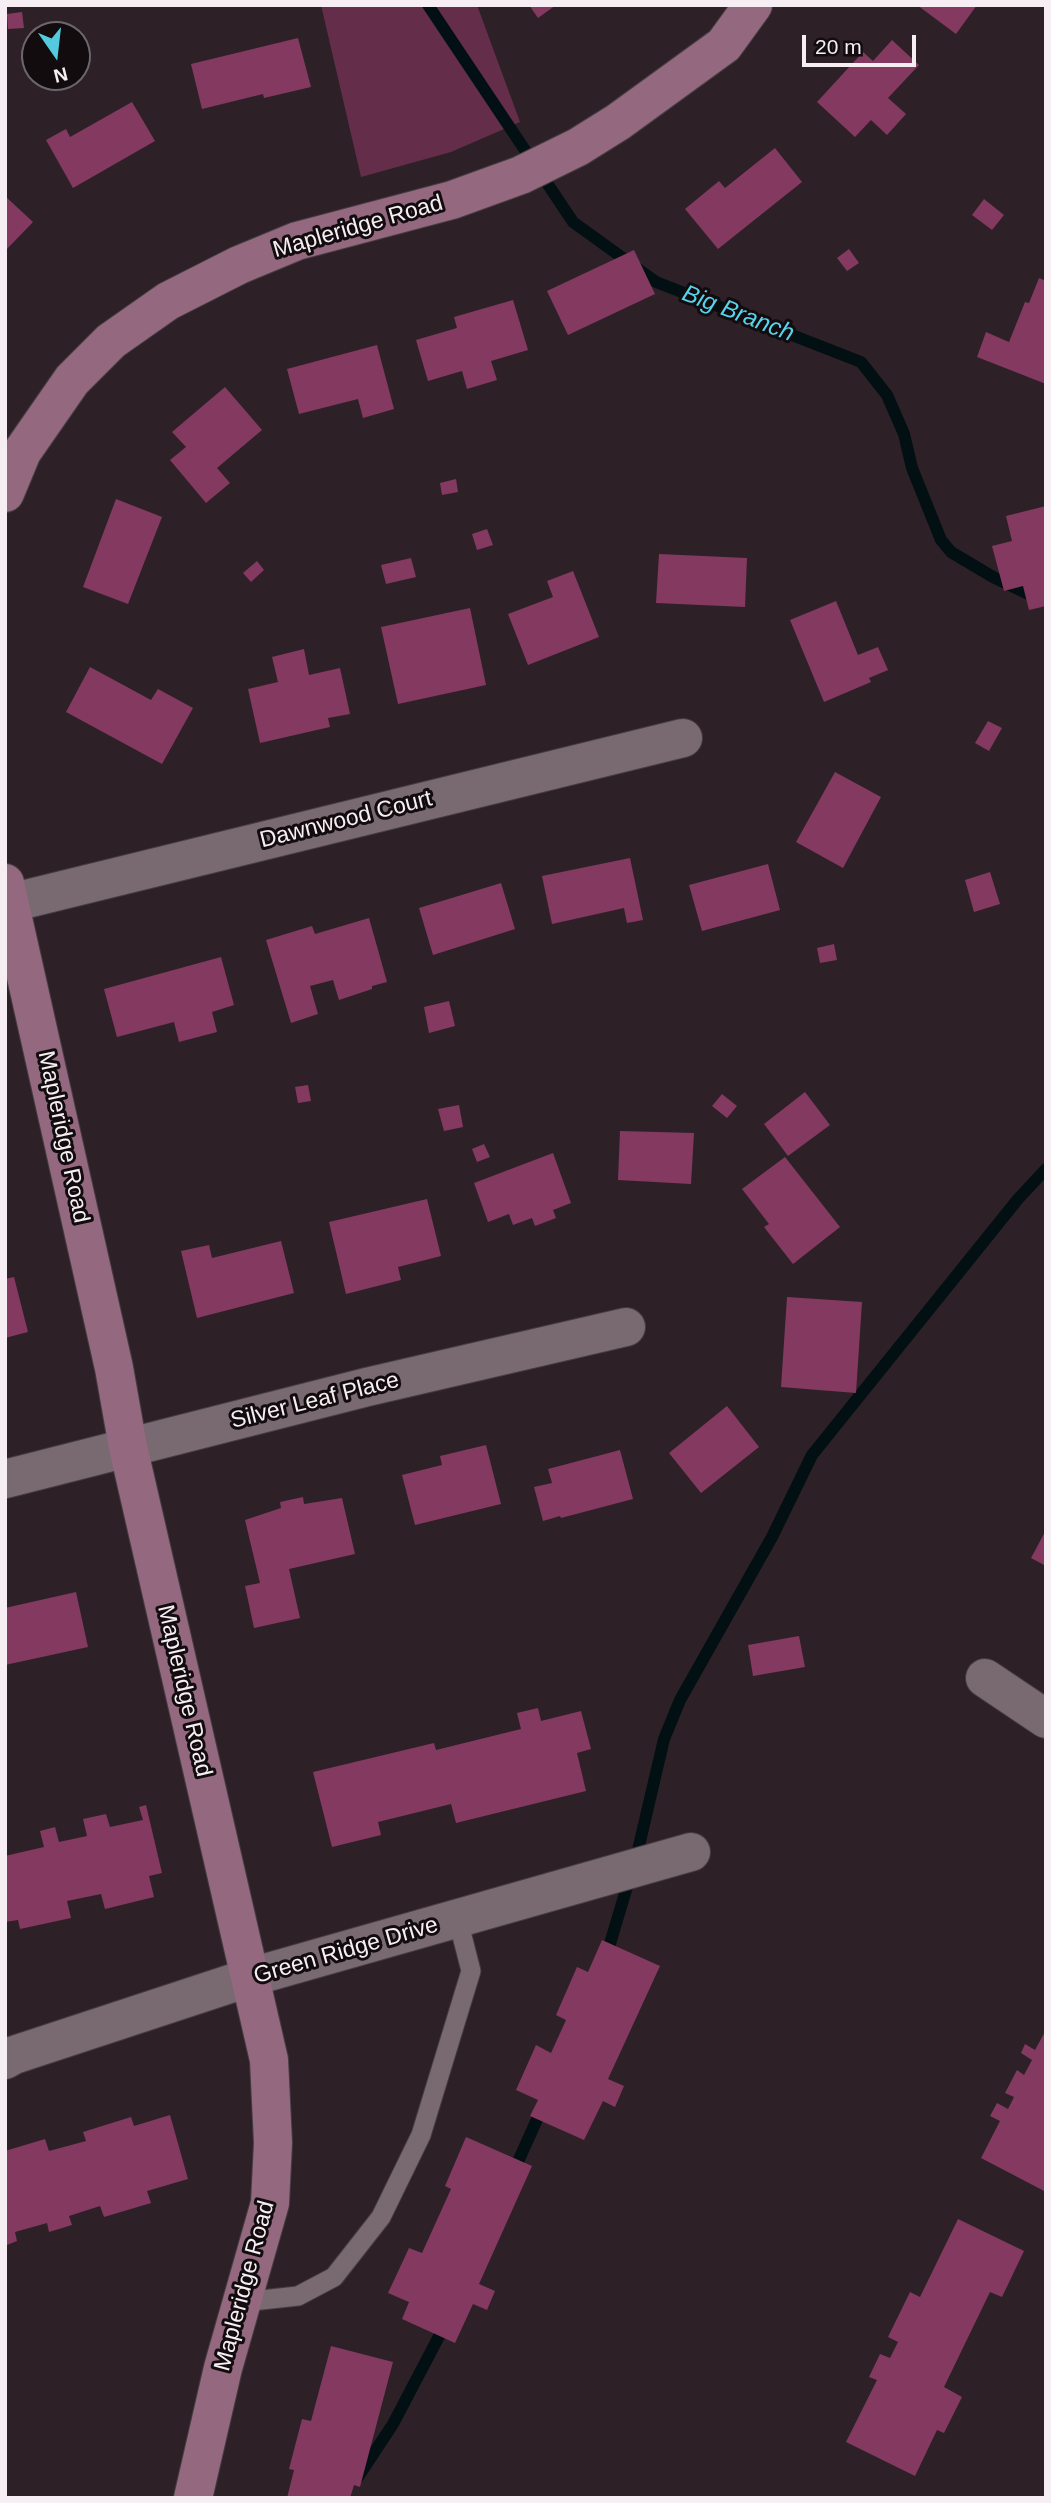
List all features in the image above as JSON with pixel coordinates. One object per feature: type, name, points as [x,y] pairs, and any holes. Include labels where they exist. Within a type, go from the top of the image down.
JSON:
[{"type":"street","name":"Mapleridge Road","points":[[5,493],[14,448],[72,380],[111,341],[168,301],[239,265],[296,241],[452,200],[521,175],[578,147],[618,122],[724,45],[753,5]]},
{"type":"street","name":"Dawnwood Court","points":[[8,893],[683,738]]},
{"type":"street","name":"Mapleridge Road","points":[[8,893],[114,1368],[128,1447],[269,2060],[273,2143],[270,2203],[223,2368],[193,2498]]},
{"type":"street","name":"Silver Leaf Place","points":[[5,1479],[367,1387],[626,1327]]},
{"type":"street","points":[[985,1678],[1046,1719]]},
{"type":"street","name":"Green Ridge Drive","points":[[5,2060],[251,1977],[691,1852]]},
{"type":"lane","points":[[243,2302],[298,2295],[334,2277],[381,2217],[421,2135],[471,1971],[458,1920]]},
{"type":"shaded area","points":[[321,5],[477,5],[520,122],[451,152],[361,177]]},
{"type":"building","points":[[529,5],[556,5],[538,18]]},
{"type":"building","points":[[917,5],[977,5],[956,34]]},
{"type":"building","points":[[22,12],[21,28],[8,29],[7,14]]},
{"type":"building","points":[[298,38],[311,87],[264,98],[263,94],[202,109],[191,64]]},
{"type":"building","points":[[892,40],[919,65],[888,98],[906,114],[887,135],[871,120],[855,137],[817,102],[863,52],[873,61]]},
{"type":"building","points":[[132,102],[155,141],[73,188],[46,140],[66,129],[70,137]]},
{"type":"building","points":[[775,148],[802,182],[718,249],[685,209],[719,181],[725,188]]},
{"type":"building","points":[[5,196],[33,222],[5,251]]},
{"type":"building","points":[[984,199],[1004,215],[992,230],[972,215]]},
{"type":"building","points":[[849,249],[859,263],[847,271],[837,258]]},
{"type":"building","points":[[634,250],[655,294],[568,335],[547,291]]},
{"type":"building","points":[[1039,278],[1046,281],[1046,384],[977,357],[986,332],[1009,342],[1025,302],[1029,303]]},
{"type":"building","points":[[513,300],[528,350],[491,361],[497,380],[467,389],[462,371],[428,381],[416,340],[457,328],[454,317]]},
{"type":"building","points":[[377,345],[394,409],[363,418],[358,399],[299,414],[287,369]]},
{"type":"building","points":[[225,387],[262,430],[217,468],[230,483],[206,503],[170,460],[186,447],[172,432]]},
{"type":"building","points":[[456,479],[458,492],[442,495],[440,483]]},
{"type":"building","points":[[116,499],[162,517],[128,604],[83,587]]},
{"type":"building","points":[[1046,506],[1046,606],[1029,610],[1023,586],[1004,591],[992,546],[1012,541],[1006,516]]},
{"type":"building","points":[[487,529],[493,545],[477,550],[472,534]]},
{"type":"building","points":[[659,554],[747,558],[745,607],[656,603]]},
{"type":"building","points":[[411,558],[416,577],[386,584],[381,565]]},
{"type":"building","points":[[257,561],[264,570],[251,582],[243,573]]},
{"type":"building","points":[[573,571],[599,637],[528,665],[508,614],[553,597],[547,581]]},
{"type":"building","points":[[836,601],[858,655],[878,647],[888,670],[869,678],[871,682],[824,702],[790,620]]},
{"type":"building","points":[[470,608],[486,685],[398,704],[381,627]]},
{"type":"building","points":[[304,649],[309,675],[340,668],[350,714],[328,718],[330,727],[260,743],[248,689],[278,682],[272,657]]},
{"type":"building","points":[[90,667],[151,700],[158,689],[193,708],[162,764],[66,712]]},
{"type":"building","points":[[988,721],[1002,728],[989,751],[975,743]]},
{"type":"building","points":[[835,772],[881,797],[843,868],[796,842]]},
{"type":"building","points":[[630,858],[643,920],[627,923],[624,908],[552,924],[542,876]]},
{"type":"building","points":[[768,864],[780,910],[702,931],[689,885]]},
{"type":"building","points":[[990,872],[1000,904],[974,912],[965,880]]},
{"type":"building","points":[[501,883],[515,929],[433,955],[419,908]]},
{"type":"building","points":[[369,918],[387,982],[339,1000],[333,980],[310,986],[318,1014],[291,1023],[266,940],[312,926],[315,934]]},
{"type":"building","points":[[834,944],[837,960],[820,963],[817,948]]},
{"type":"building","points":[[221,957],[234,1005],[212,1012],[217,1032],[179,1042],[174,1022],[117,1037],[104,989]]},
{"type":"building","points":[[449,1001],[455,1026],[429,1033],[424,1007]]},
{"type":"building","points":[[308,1085],[311,1101],[298,1103],[295,1087]]},
{"type":"building","points":[[805,1092],[830,1125],[788,1156],[764,1124]]},
{"type":"building","points":[[722,1094],[737,1106],[727,1118],[712,1106]]},
{"type":"building","points":[[459,1105],[463,1127],[444,1131],[438,1109]]},
{"type":"building","points":[[620,1131],[694,1133],[691,1184],[618,1180]]},
{"type":"building","points":[[484,1144],[490,1157],[477,1162],[472,1149]]},
{"type":"building","points":[[553,1153],[571,1203],[553,1210],[556,1218],[535,1226],[532,1218],[513,1225],[509,1214],[488,1222],[474,1183]]},
{"type":"building","points":[[785,1157],[840,1227],[793,1264],[764,1227],[769,1224],[742,1189]]},
{"type":"building","points":[[427,1199],[441,1256],[398,1267],[401,1280],[346,1294],[329,1222]]},
{"type":"building","points":[[281,1241],[294,1293],[197,1318],[181,1251],[209,1245],[212,1258]]},
{"type":"building","points":[[14,1277],[28,1332],[5,1338],[5,1279]]},
{"type":"building","points":[[787,1297],[862,1302],[856,1393],[781,1387]]},
{"type":"building","points":[[727,1406],[759,1447],[701,1493],[669,1453]]},
{"type":"building","points":[[486,1445],[501,1504],[415,1525],[402,1475],[442,1465],[440,1456]]},
{"type":"building","points":[[620,1450],[633,1499],[543,1521],[534,1487],[552,1483],[548,1469]]},
{"type":"building","points":[[303,1497],[304,1504],[342,1498],[355,1554],[289,1569],[300,1618],[254,1628],[245,1586],[260,1583],[245,1520],[281,1508],[280,1502]]},
{"type":"building","points":[[1046,1530],[1046,1566],[1031,1558]]},
{"type":"building","points":[[76,1592],[88,1647],[5,1665],[5,1608]]},
{"type":"building","points":[[799,1636],[805,1667],[753,1676],[748,1645]]},
{"type":"building","points":[[538,1708],[541,1721],[581,1711],[591,1749],[577,1753],[586,1791],[456,1823],[451,1804],[378,1822],[381,1835],[332,1847],[313,1772],[434,1743],[436,1750],[521,1729],[517,1713]]},
{"type":"building","points":[[146,1805],[162,1873],[149,1876],[154,1897],[105,1909],[101,1894],[67,1901],[71,1918],[20,1929],[18,1920],[5,1922],[5,1856],[44,1847],[40,1831],[55,1827],[59,1842],[87,1836],[83,1819],[106,1814],[110,1827],[143,1820],[139,1807]]},
{"type":"building","points":[[602,1940],[660,1966],[608,2079],[624,2086],[615,2107],[603,2101],[584,2140],[530,2116],[538,2100],[516,2090],[536,2045],[551,2053],[566,2020],[556,2015],[577,1967],[588,1972]]},
{"type":"building","points":[[1046,2030],[1046,2192],[981,2158],[1000,2121],[990,2116],[997,2103],[1008,2109],[1014,2097],[1005,2093],[1017,2070],[1024,2075],[1032,2060],[1021,2053],[1025,2044],[1035,2050]]},
{"type":"building","points":[[170,2115],[188,2179],[147,2191],[151,2203],[104,2217],[100,2206],[69,2216],[72,2225],[49,2232],[47,2223],[15,2232],[17,2241],[7,2245],[5,2151],[45,2139],[49,2151],[86,2141],[83,2132],[131,2117],[134,2126]]},
{"type":"building","points":[[466,2137],[532,2166],[479,2284],[495,2291],[487,2310],[473,2304],[455,2343],[402,2319],[409,2302],[388,2293],[409,2248],[422,2253],[451,2189],[445,2186]]},
{"type":"building","points":[[958,2219],[1024,2251],[1002,2297],[990,2292],[944,2387],[962,2397],[944,2433],[937,2430],[915,2476],[846,2442],[877,2380],[869,2377],[880,2354],[890,2358],[898,2342],[888,2337],[910,2292],[920,2297]]},
{"type":"building","points":[[331,2346],[393,2362],[360,2487],[354,2485],[350,2498],[287,2498],[294,2470],[289,2469],[302,2419],[311,2421]]},
{"type":"waterway","name":"Big Branch","points":[[428,5],[573,222],[656,282],[861,362],[887,395],[904,434],[912,468],[941,540],[951,552],[993,577],[1039,599]]},
{"type":"waterway","points":[[606,1957],[638,1850],[664,1739],[680,1700],[772,1537],[812,1455],[1018,1199],[1046,1169]]},
{"type":"waterway","points":[[512,2175],[543,2106]]},
{"type":"waterway","points":[[358,2477],[393,2424],[446,2323]]}]
